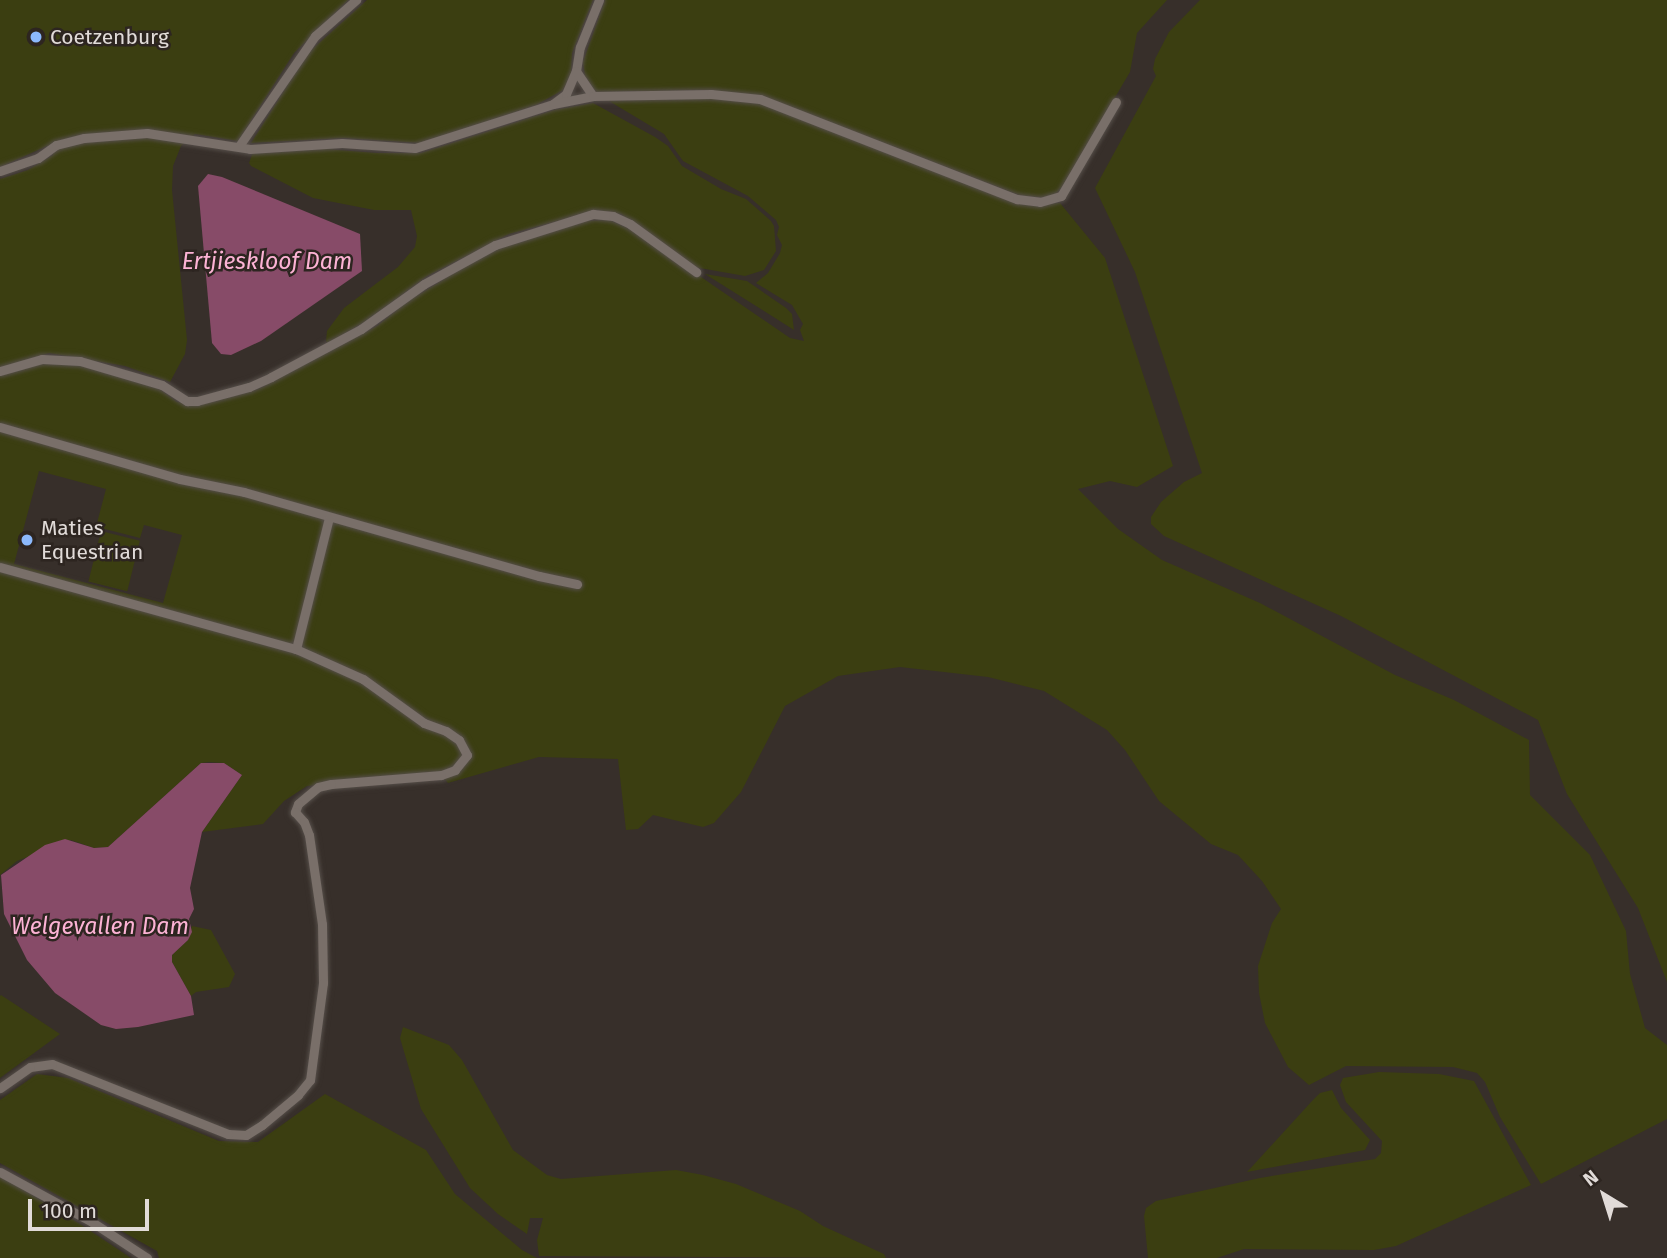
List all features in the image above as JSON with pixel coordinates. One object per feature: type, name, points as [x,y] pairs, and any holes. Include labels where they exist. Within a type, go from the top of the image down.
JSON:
[{"type":"street","points":[[239,146],[315,36],[356,0]]},
{"type":"street","points":[[553,104],[566,94],[576,71],[580,47],[599,0]]},
{"type":"street","points":[[576,71],[593,96]]},
{"type":"street","points":[[0,171],[38,158],[56,145],[84,138],[158,134],[239,146],[285,148],[342,143],[415,148],[553,104],[593,96],[711,94],[760,99],[1017,199],[1040,202],[1061,197],[1116,102]]},
{"type":"street","points":[[0,371],[42,359],[80,361],[162,384],[187,401],[197,401],[249,387],[271,377],[361,328],[424,284],[495,245],[593,215],[613,216],[630,224],[696,272]]},
{"type":"street","points":[[0,426],[577,584]]},
{"type":"street","points":[[296,649],[330,518]]},
{"type":"street","points":[[0,567],[296,649],[362,679],[424,723],[446,731],[459,740],[467,755],[455,770],[441,775],[331,784],[311,791],[298,804],[295,813],[304,822],[309,835],[325,958],[312,1072],[305,1087],[262,1125],[246,1135],[237,1136],[63,1066],[42,1063],[30,1067],[0,1088]]},
{"type":"street","points":[[0,1172],[92,1222],[148,1258]]},
{"type":"green space","points":[[0,0],[348,0],[294,53],[238,141],[195,134],[181,146],[173,166],[172,190],[187,340],[185,354],[170,382],[125,366],[49,353],[0,368],[0,179],[28,170],[53,155],[47,146],[0,167]]},
{"type":"green space","points":[[367,0],[593,0],[572,53],[571,74],[563,90],[536,105],[422,143],[344,138],[251,143],[308,53]]},
{"type":"green space","points":[[605,0],[1167,0],[1137,33],[1130,72],[1063,185],[1055,195],[1045,198],[1019,195],[762,96],[708,90],[596,92],[585,76],[583,62]]},
{"type":"green space","points":[[1200,0],[1667,0],[1667,982],[1638,908],[1567,794],[1538,720],[1341,616],[1164,536],[1151,524],[1151,517],[1161,502],[1184,482],[1202,473],[1135,272],[1095,188],[1156,76],[1153,69],[1155,59],[1169,32]]},
{"type":"green space","points":[[604,98],[712,98],[759,103],[1024,205],[1060,203],[1105,258],[1173,466],[1137,487],[1110,481],[1078,489],[1118,529],[1162,560],[1260,603],[1395,675],[1454,700],[1529,740],[1530,795],[1590,855],[1626,931],[1630,974],[1645,1028],[1667,1045],[1667,1119],[1541,1184],[1500,1117],[1485,1082],[1477,1073],[1453,1067],[1346,1066],[1309,1085],[1288,1067],[1265,1023],[1259,993],[1258,966],[1272,923],[1281,909],[1262,881],[1238,855],[1211,844],[1159,801],[1125,750],[1107,730],[1044,691],[988,677],[900,667],[838,676],[785,706],[741,792],[714,823],[703,827],[653,815],[638,829],[626,830],[618,759],[539,757],[448,783],[440,773],[307,786],[284,801],[263,824],[202,832],[242,775],[224,763],[209,762],[201,763],[108,847],[94,848],[71,840],[17,861],[0,875],[0,375],[33,363],[73,363],[138,381],[161,390],[177,402],[194,405],[213,402],[259,389],[377,326],[407,302],[477,259],[513,243],[582,221],[609,220],[634,231],[790,338],[804,341],[800,330],[803,324],[792,305],[756,283],[768,273],[780,253],[782,245],[777,235],[779,227],[776,220],[748,196],[683,161],[664,134]],"holes":[[[39,471],[106,489],[97,523],[101,528],[140,538],[144,525],[182,535],[163,603],[14,564]]]},
{"type":"green space","points":[[593,103],[655,137],[668,146],[682,166],[721,189],[746,199],[771,221],[774,226],[776,251],[764,270],[745,276],[694,267],[621,214],[598,210],[509,234],[427,276],[366,321],[328,343],[326,341],[327,331],[344,308],[398,267],[415,247],[417,236],[411,210],[374,210],[313,198],[251,166],[249,163],[253,152],[312,148],[421,153],[554,110]]},
{"type":"green space","points":[[705,274],[747,281],[792,314],[794,330]]},
{"type":"green space","points":[[101,531],[140,541],[127,591],[88,581]]},
{"type":"green space","points":[[192,926],[211,930],[235,974],[229,987],[196,992],[191,996],[172,962],[172,955],[188,940]]},
{"type":"green space","points":[[0,996],[60,1034],[0,1078]]},
{"type":"green space","points":[[403,1027],[449,1045],[462,1060],[513,1150],[547,1175],[561,1179],[676,1170],[703,1175],[736,1184],[800,1211],[823,1226],[884,1254],[886,1258],[539,1256],[537,1240],[543,1218],[530,1218],[527,1234],[498,1214],[470,1188],[421,1109],[400,1038]]},
{"type":"green space","points":[[1379,1072],[1439,1074],[1474,1081],[1531,1185],[1396,1246],[1374,1250],[1244,1249],[1217,1258],[1148,1258],[1144,1216],[1146,1208],[1156,1201],[1260,1178],[1375,1159],[1381,1153],[1382,1141],[1346,1102],[1340,1085],[1343,1078]]},
{"type":"green space","points":[[37,1074],[68,1078],[219,1141],[258,1142],[325,1094],[426,1150],[455,1194],[522,1250],[537,1258],[159,1258],[157,1251],[0,1163],[0,1100]]},
{"type":"green space","points":[[1332,1090],[1341,1108],[1370,1140],[1365,1150],[1247,1172],[1320,1093]]},
{"type":"green space","points":[[0,1176],[80,1224],[131,1258],[0,1258]]},
{"type":"water","name":"Ertjieskloof Dam","points":[[208,174],[222,177],[360,234],[362,271],[261,341],[231,355],[221,354],[212,343],[198,186]]},
{"type":"water","name":"Welgevallen Dam","points":[[201,763],[224,763],[242,775],[202,832],[190,888],[194,909],[189,919],[192,932],[188,940],[172,955],[172,962],[191,996],[194,1015],[138,1027],[116,1029],[101,1025],[55,993],[27,960],[4,914],[1,875],[45,845],[65,839],[94,848],[108,847]]},
{"type":"place","name":"Coetzenburg","points":[[36,37]]},
{"type":"place","name":"Maties Equestrian","points":[[27,540]]}]
